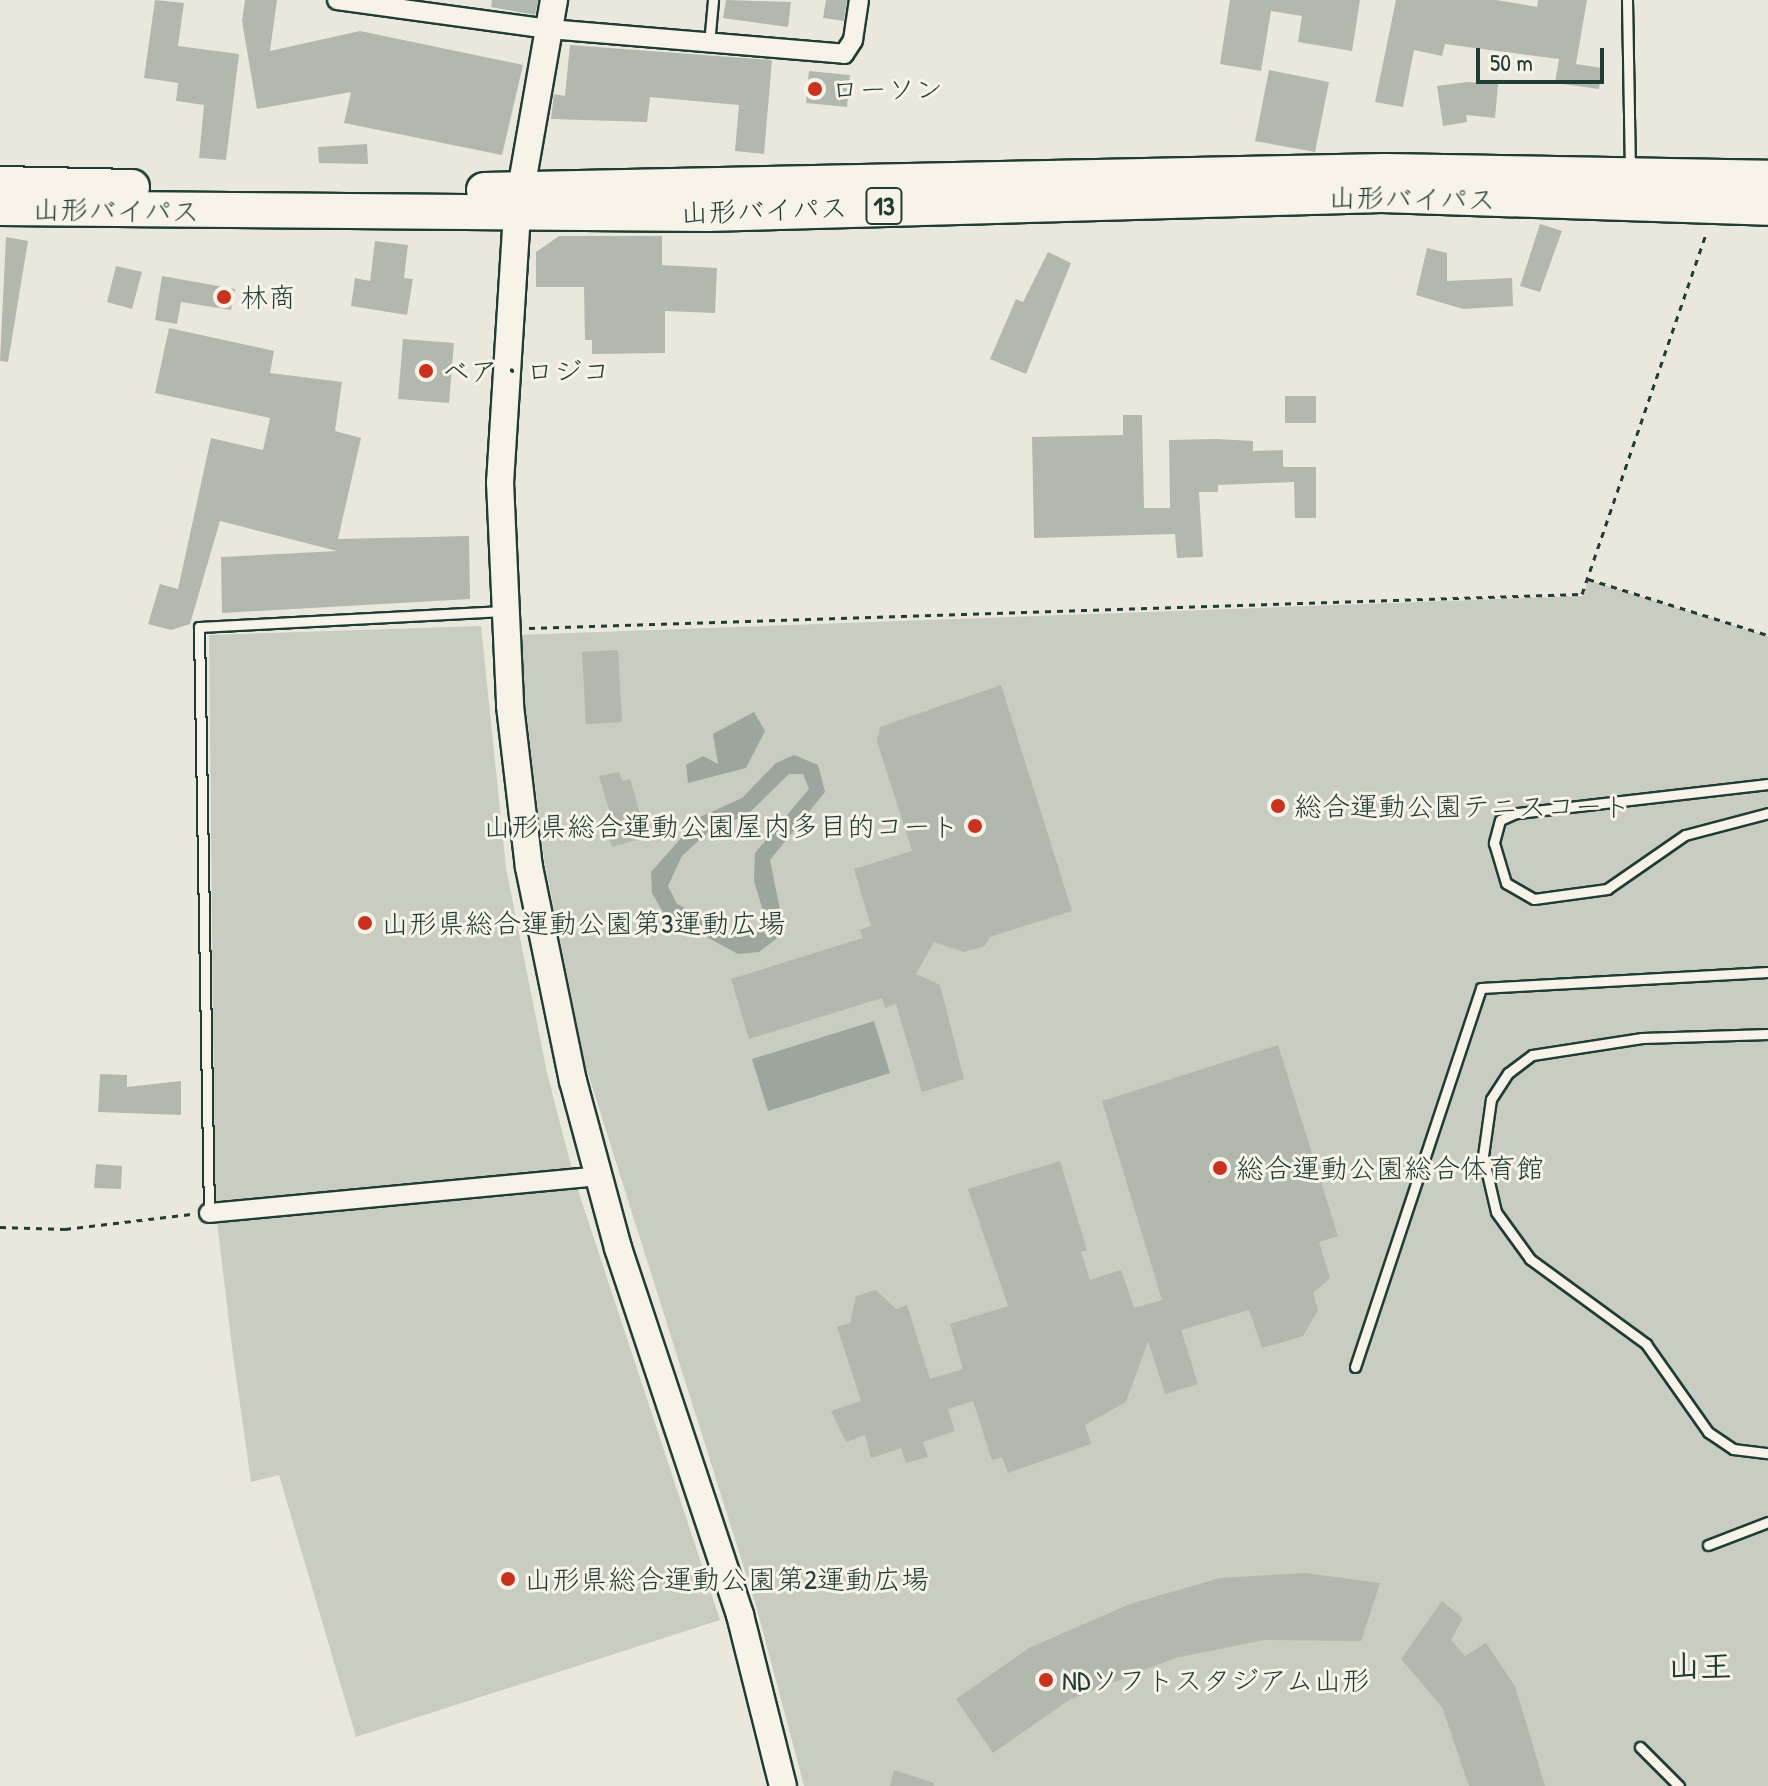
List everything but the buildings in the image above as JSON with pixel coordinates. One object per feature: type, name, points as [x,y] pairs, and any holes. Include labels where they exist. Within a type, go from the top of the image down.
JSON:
[{"type":"highway","name":"山形バイパス","points":[[0,184],[519,201],[1385,171],[1630,173],[1768,178]]},
{"type":"highway","name":"山形バイパス","points":[[0,208],[1382,195],[1768,208]]},
{"type":"street","points":[[337,0],[397,5],[549,29],[844,54],[853,40],[859,0]]},
{"type":"street","points":[[554,0],[519,201],[500,482],[505,620],[529,867],[598,1176],[740,1615],[783,1786]]},
{"type":"street","points":[[209,1213],[598,1176]]},
{"type":"lane","points":[[709,44],[713,0]]},
{"type":"lane","points":[[1627,0],[1630,173]]},
{"type":"lane","points":[[209,1213],[199,627],[505,620]]},
{"type":"lane","points":[[1768,784],[1516,813],[1500,820],[1494,843],[1506,883],[1534,899],[1607,889],[1685,835],[1768,813]]},
{"type":"lane","points":[[1355,1367],[1481,988],[1768,972]]},
{"type":"lane","points":[[1768,1034],[1642,1038],[1532,1055],[1508,1073],[1491,1099],[1483,1156],[1496,1212],[1530,1259],[1646,1344],[1708,1432],[1733,1449],[1768,1453]]},
{"type":"lane","points":[[1708,1545],[1768,1522]]},
{"type":"lane","points":[[1640,1747],[1679,1786]]},
{"type":"path","points":[[505,620],[1582,594],[1716,205]]},
{"type":"path","points":[[1587,578],[1768,635]]},
{"type":"path","points":[[0,1227],[65,1229],[209,1213]]},
{"type":"shaded area","points":[[1588,580],[1768,636],[1768,1786],[804,1786],[757,1609],[585,1064],[544,859],[517,635],[1583,596]]},
{"type":"shaded area","points":[[481,626],[506,868],[547,1073],[575,1181],[720,1620],[356,1737],[279,1475],[251,1482],[233,1355],[215,1205],[209,635]]},
{"type":"shaded area","points":[[754,712],[765,731],[746,768],[688,783],[686,765],[703,756],[718,764],[713,734]]},
{"type":"shaded area","points":[[794,755],[818,765],[825,792],[770,860],[782,920],[776,939],[759,952],[738,954],[664,914],[652,893],[651,872],[700,817],[742,798],[776,763]],"holes":[[[789,774],[803,774],[809,789],[755,853],[754,881],[765,917],[762,931],[741,937],[677,904],[668,886],[682,856],[709,831],[748,814]]]},
{"type":"shaded area","points":[[874,1021],[890,1073],[768,1111],[752,1059]]},
{"type":"place","name":"ローソン","points":[[815,89]]},
{"type":"place","name":"林商","points":[[224,297]]},
{"type":"place","name":"ベア・ロジコ","points":[[426,371]]},
{"type":"place","name":"総合運動公園テニスコート","points":[[1278,806]]},
{"type":"place","name":"山形県総合運動公園屋内多目的コート","points":[[975,826]]},
{"type":"place","name":"山形県総合運動公園第3運動広場","points":[[365,923]]},
{"type":"place","name":"総合運動公園総合体育館","points":[[1220,1168]]},
{"type":"place","name":"山形県総合運動公園第2運動広場","points":[[508,1579]]},
{"type":"place","name":"NDソフトスタジアム山形","points":[[1046,1680]]},
{"type":"district","name":"山王","points":[[1700,1666]]}]
